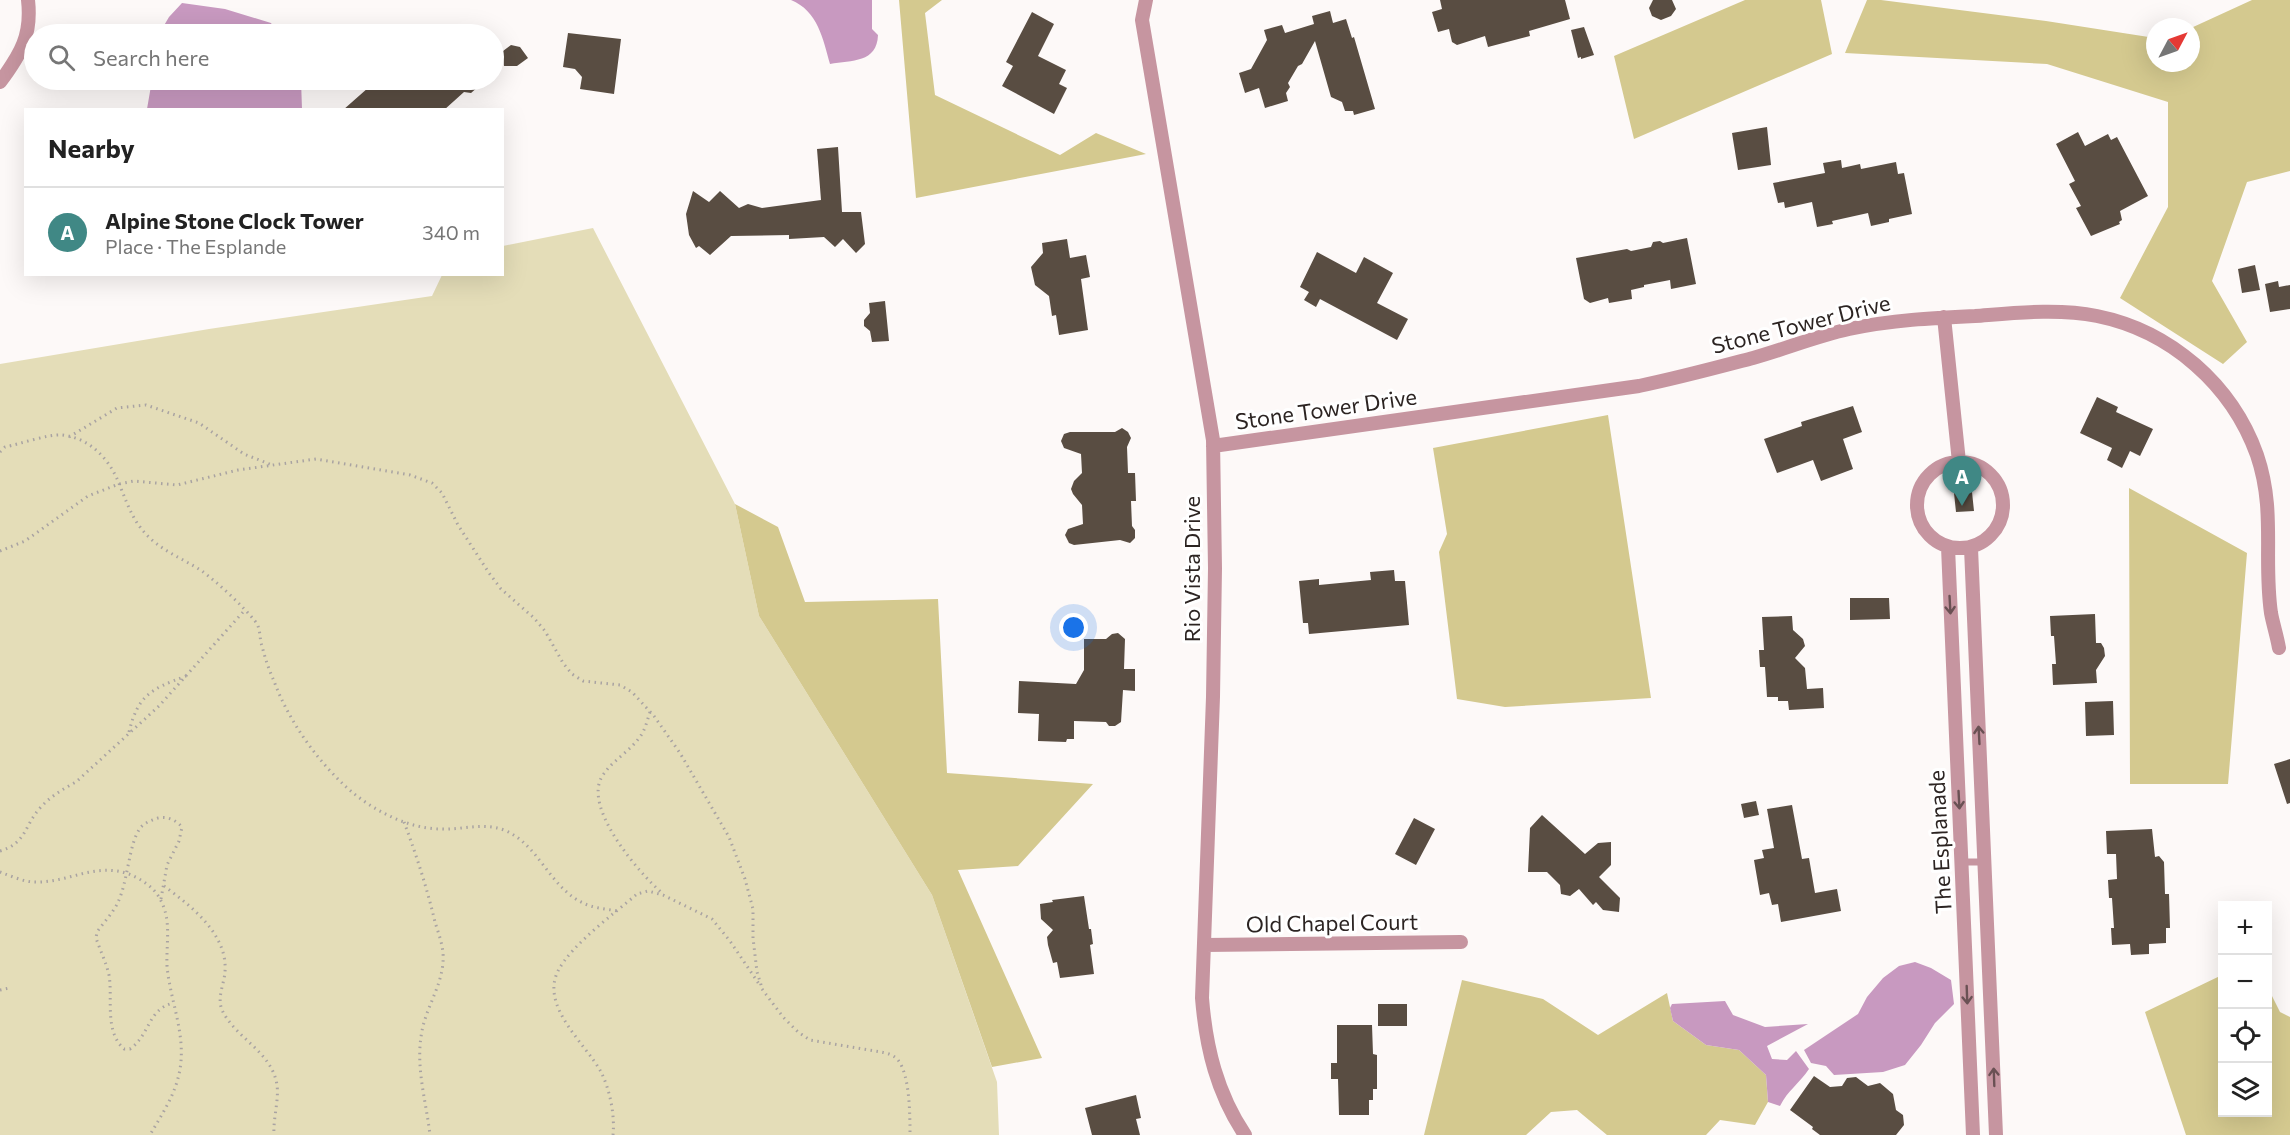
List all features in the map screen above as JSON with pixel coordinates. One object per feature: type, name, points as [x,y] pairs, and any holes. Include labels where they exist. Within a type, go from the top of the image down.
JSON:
[{"type":"street","points":[[28,0],[29,24]]},
{"type":"street","name":"Rio Vista Drive","points":[[1146,0],[1142,20],[1213,446],[1215,568],[1213,697],[1202,999],[1211,1060],[1220,1089],[1245,1135]]},
{"type":"street","points":[[0,82],[14,64],[24,43]]},
{"type":"street","name":"Stone Tower Drive","points":[[1213,446],[1629,387],[1694,374],[1847,330],[1899,320],[2056,313],[2097,316],[2158,339],[2186,356],[2213,380],[2230,400],[2245,427],[2257,455],[2266,488],[2270,522],[2271,613],[2279,648]]},
{"type":"street","points":[[1944,317],[1959,462]]},
{"type":"street","points":[[1959,462],[1973,464],[1986,470],[1995,480],[2003,500],[2001,520],[1994,532],[1984,542],[1971,548],[1948,547],[1936,541],[1923,525],[1917,506],[1919,493],[1925,480],[1946,464],[1959,462]]},
{"type":"street","name":"The Esplanade","points":[[1948,547],[1973,1135]]},
{"type":"street","name":"The Esplanade","points":[[1971,548],[1997,1134]]},
{"type":"street","name":"Old Chapel Court","points":[[1204,945],[1461,942]]},
{"type":"lane","points":[[1962,862],[1985,862]]},
{"type":"path","points":[[69,437],[117,408],[146,405],[199,423],[244,454],[276,466]]},
{"type":"path","points":[[0,446],[5,447],[51,436],[69,437],[85,443],[103,455],[119,484],[134,520],[143,532],[159,547],[201,571],[255,621],[274,682],[309,744],[341,782],[356,795],[404,822],[442,830],[477,825],[506,831],[531,849],[568,894],[595,907],[618,910]]},
{"type":"path","points":[[0,452],[5,447]]},
{"type":"path","points":[[0,551],[25,542],[88,496],[119,484],[144,481],[177,485],[238,470],[316,459],[410,475],[432,483],[442,494],[458,525],[501,590],[540,624],[572,674],[583,681],[620,685],[633,692],[650,712],[694,776],[736,855],[746,879],[753,909],[753,938],[757,972],[762,988]]},
{"type":"path","points":[[0,851],[12,847],[22,839],[40,808],[60,791],[76,782],[159,706],[244,611]]},
{"type":"path","points":[[129,732],[141,699],[158,688],[187,675]]},
{"type":"path","points":[[650,712],[640,738],[601,777],[598,796],[602,810],[622,848],[649,882],[663,895]]},
{"type":"path","points":[[161,899],[167,865],[179,841],[182,827],[178,822],[162,817],[149,820],[136,835],[128,874],[118,902],[97,932],[96,938],[109,976],[112,1019],[119,1044],[124,1049],[130,1049],[136,1044],[146,1031],[154,1013],[174,1003]]},
{"type":"path","points":[[404,822],[429,898],[443,952],[440,984],[427,1012],[420,1044],[421,1079],[430,1135]]},
{"type":"path","points":[[0,872],[34,882],[109,869],[128,874],[153,888],[161,899],[168,932],[167,965],[182,1051],[180,1069],[170,1100],[150,1135]]},
{"type":"path","points":[[164,886],[186,903],[215,934],[225,969],[220,998],[223,1013],[258,1050],[273,1071],[276,1083],[274,1135]]},
{"type":"path","points":[[613,1135],[613,1110],[602,1074],[593,1058],[572,1033],[561,1013],[555,996],[554,983],[558,971],[567,958],[637,894],[648,891],[663,895],[711,919],[720,927],[783,1017],[798,1032],[810,1040],[881,1052],[898,1060],[908,1095],[910,1135]]},
{"type":"path","points":[[0,990],[9,988]]},
{"type":"shaded area","points":[[791,0],[872,0],[872,29],[878,35],[877,44],[873,51],[862,59],[830,64],[822,36],[813,18],[808,11]]},
{"type":"shaded area","points":[[899,0],[942,0],[925,13],[935,95],[1060,155],[1096,133],[1146,154],[916,198]]},
{"type":"shaded area","points":[[1745,0],[1821,0],[1832,54],[1634,139],[1614,56]]},
{"type":"shaded area","points":[[1867,0],[1881,0],[2146,37],[2146,72],[2200,72],[2200,24],[2252,0],[2290,0],[2290,171],[2247,182],[2212,281],[2247,342],[2223,364],[2120,298],[2168,207],[2168,102],[2047,64],[1845,53]]},
{"type":"shaded area","points":[[182,3],[225,9],[272,24],[165,24]]},
{"type":"shaded area","points":[[150,90],[301,90],[302,108],[147,108]]},
{"type":"shaded area","points":[[593,228],[735,504],[759,616],[932,895],[997,1082],[999,1135],[0,1135],[0,364],[209,329],[432,296],[442,276],[504,276],[504,246]]},
{"type":"shaded area","points":[[1608,415],[1651,698],[1505,707],[1457,699],[1439,552],[1447,534],[1433,448]]},
{"type":"shaded area","points":[[2129,488],[2247,553],[2228,784],[2130,784]]},
{"type":"shaded area","points":[[735,504],[778,527],[805,602],[938,599],[947,773],[1093,784],[1018,866],[958,870],[1042,1058],[992,1067],[932,895],[759,616]]},
{"type":"shaded area","points":[[1915,962],[1951,980],[1954,1004],[1935,1023],[1905,1065],[1883,1072],[1834,1075],[1826,1066],[1811,1063],[1804,1050],[1858,1014],[1867,997],[1883,978],[1899,966]]},
{"type":"shaded area","points":[[2218,977],[2218,1117],[2272,1117],[2272,996],[2280,1012],[2290,1017],[2290,1135],[2186,1135],[2145,1012]]},
{"type":"shaded area","points":[[1462,980],[1543,999],[1598,1035],[1667,993],[1673,1021],[1706,1045],[1739,1050],[1766,1075],[1768,1102],[1755,1125],[1720,1120],[1706,1135],[1607,1135],[1577,1110],[1551,1112],[1526,1135],[1424,1135]]},
{"type":"shaded area","points":[[1725,1001],[1733,1015],[1765,1027],[1808,1024],[1767,1046],[1772,1059],[1787,1060],[1796,1051],[1809,1069],[1780,1106],[1768,1102],[1766,1075],[1739,1050],[1706,1045],[1673,1021],[1670,1008],[1672,1004]]},
{"type":"building","points":[[1440,0],[1565,0],[1570,19],[1529,31],[1530,36],[1488,47],[1485,36],[1457,45],[1452,42],[1449,29],[1438,32],[1432,12],[1442,9]]},
{"type":"building","points":[[1653,0],[1672,0],[1676,9],[1671,16],[1661,20],[1652,16],[1649,8]]},
{"type":"building","points":[[1330,11],[1333,23],[1346,19],[1352,38],[1354,37],[1375,109],[1354,115],[1353,111],[1345,111],[1342,102],[1331,97],[1315,41],[1288,83],[1290,87],[1286,93],[1288,101],[1265,108],[1259,88],[1245,93],[1239,73],[1251,69],[1267,40],[1264,30],[1282,25],[1285,33],[1314,24],[1312,16]]},
{"type":"building","points":[[1032,12],[1054,24],[1038,56],[1066,70],[1059,84],[1067,88],[1054,114],[1002,86],[1013,66],[1006,62]]},
{"type":"building","points":[[1584,27],[1594,55],[1581,59],[1581,57],[1578,58],[1571,30]]},
{"type":"building","points":[[568,33],[621,39],[614,94],[580,89],[582,77],[575,69],[563,67]]},
{"type":"building","points":[[511,45],[520,47],[528,58],[517,66],[504,66],[504,50]]},
{"type":"building","points":[[366,90],[474,90],[471,93],[464,92],[446,108],[345,108]]},
{"type":"building","points":[[1767,127],[1771,165],[1738,170],[1732,133]]},
{"type":"building","points":[[2078,132],[2085,146],[2108,134],[2111,140],[2117,137],[2148,196],[2120,211],[2122,220],[2120,224],[2091,236],[2076,208],[2081,206],[2069,184],[2075,181],[2056,144]]},
{"type":"building","points":[[838,147],[842,212],[861,212],[865,244],[856,253],[843,239],[835,247],[824,237],[789,239],[789,235],[731,236],[710,255],[699,246],[696,248],[689,235],[686,214],[693,191],[709,202],[720,191],[739,208],[748,204],[762,208],[821,200],[817,149]]},
{"type":"building","points":[[1841,160],[1842,168],[1860,164],[1861,169],[1896,162],[1898,174],[1904,173],[1912,214],[1871,226],[1868,213],[1832,221],[1833,224],[1817,227],[1812,202],[1785,208],[1784,202],[1778,203],[1773,183],[1825,173],[1823,163]]},
{"type":"building","points":[[1687,238],[1696,284],[1671,289],[1670,280],[1631,290],[1632,299],[1609,303],[1608,298],[1590,303],[1584,299],[1576,258],[1627,249],[1631,251],[1651,247],[1653,242],[1663,243]]},
{"type":"building","points":[[1067,239],[1070,258],[1086,255],[1090,277],[1081,279],[1088,330],[1059,335],[1056,315],[1052,316],[1049,296],[1035,285],[1031,267],[1043,253],[1042,243]]},
{"type":"building","points":[[1317,252],[1356,273],[1364,257],[1393,273],[1377,303],[1408,319],[1397,340],[1320,299],[1316,307],[1304,300],[1309,292],[1300,287]]},
{"type":"building","points":[[2255,265],[2260,290],[2242,293],[2238,269]]},
{"type":"building","points":[[2278,281],[2279,287],[2290,285],[2290,309],[2270,312],[2265,284]]},
{"type":"building","points":[[885,301],[889,341],[872,342],[870,331],[864,326],[864,320],[870,313],[869,303]]},
{"type":"building","points":[[2097,397],[2118,407],[2116,412],[2153,429],[2140,456],[2130,451],[2122,468],[2107,460],[2112,448],[2080,433]]},
{"type":"building","points":[[1853,406],[1862,432],[1843,439],[1853,469],[1821,481],[1813,460],[1777,473],[1764,439],[1802,426],[1801,422]]},
{"type":"building","points":[[1122,428],[1131,438],[1127,447],[1128,473],[1135,473],[1136,501],[1131,501],[1135,538],[1130,543],[1120,540],[1074,545],[1069,543],[1065,535],[1068,529],[1083,524],[1082,505],[1071,489],[1074,481],[1082,473],[1081,454],[1064,448],[1061,441],[1064,434],[1115,432]]},
{"type":"building","points":[[1972,492],[1974,511],[1956,512],[1954,493]]},
{"type":"building","points":[[1394,570],[1395,581],[1405,581],[1409,625],[1309,634],[1308,623],[1303,623],[1299,581],[1319,579],[1319,585],[1371,580],[1370,572]]},
{"type":"building","points":[[1850,598],[1889,598],[1890,619],[1850,620]]},
{"type":"building","points":[[2095,614],[2096,643],[2101,643],[2105,656],[2096,670],[2097,683],[2053,685],[2052,664],[2056,664],[2050,616]]},
{"type":"building","points":[[1792,616],[1793,630],[1803,639],[1805,646],[1795,658],[1805,668],[1807,689],[1823,688],[1824,708],[1789,710],[1788,701],[1778,701],[1778,697],[1767,697],[1765,667],[1760,667],[1759,650],[1764,650],[1762,617]]},
{"type":"building","points":[[1118,633],[1125,639],[1124,669],[1135,669],[1135,691],[1123,690],[1121,722],[1115,726],[1109,726],[1106,722],[1074,721],[1074,739],[1067,739],[1066,742],[1038,741],[1039,714],[1018,713],[1019,681],[1076,684],[1084,670],[1084,639],[1106,639]]},
{"type":"building","points":[[2113,701],[2114,735],[2086,736],[2085,702]]},
{"type":"building","points":[[2290,759],[2290,803],[2287,804],[2274,764]]},
{"type":"building","points":[[1756,801],[1759,815],[1744,818],[1741,804]]},
{"type":"building","points":[[1792,805],[1802,859],[1809,858],[1815,893],[1837,889],[1841,911],[1781,922],[1778,904],[1772,905],[1769,893],[1760,895],[1754,860],[1764,858],[1762,850],[1774,848],[1767,809]]},
{"type":"building","points":[[1542,815],[1585,854],[1598,843],[1611,842],[1611,865],[1599,877],[1620,898],[1619,912],[1603,910],[1596,902],[1593,905],[1579,889],[1570,896],[1561,894],[1560,885],[1547,872],[1528,872],[1530,828]]},
{"type":"building","points":[[1414,818],[1435,829],[1416,865],[1395,854]]},
{"type":"building","points":[[2152,829],[2155,857],[2159,856],[2164,862],[2165,894],[2169,894],[2170,928],[2166,928],[2166,943],[2149,944],[2149,954],[2131,955],[2130,944],[2112,945],[2111,928],[2114,928],[2108,880],[2117,879],[2116,854],[2107,854],[2106,831]]},
{"type":"building","points":[[1084,896],[1093,944],[1090,945],[1094,974],[1060,978],[1057,962],[1053,963],[1048,945],[1047,937],[1053,930],[1041,919],[1040,904]]},
{"type":"building","points":[[1378,1004],[1407,1004],[1407,1026],[1378,1026]]},
{"type":"building","points":[[1337,1025],[1372,1025],[1373,1054],[1377,1055],[1377,1089],[1373,1089],[1373,1100],[1369,1100],[1369,1115],[1339,1115],[1338,1079],[1331,1079],[1331,1063],[1337,1063]]},
{"type":"building","points":[[1814,1076],[1830,1087],[1842,1086],[1847,1078],[1856,1077],[1868,1086],[1880,1083],[1893,1094],[1896,1110],[1903,1115],[1904,1125],[1896,1135],[1820,1135],[1790,1110]]},
{"type":"building","points":[[1136,1095],[1141,1118],[1136,1119],[1140,1135],[1092,1135],[1085,1108]]},
{"type":"place","name":"Alpine Stone Clock Tower","points":[[1962,506]]}]
